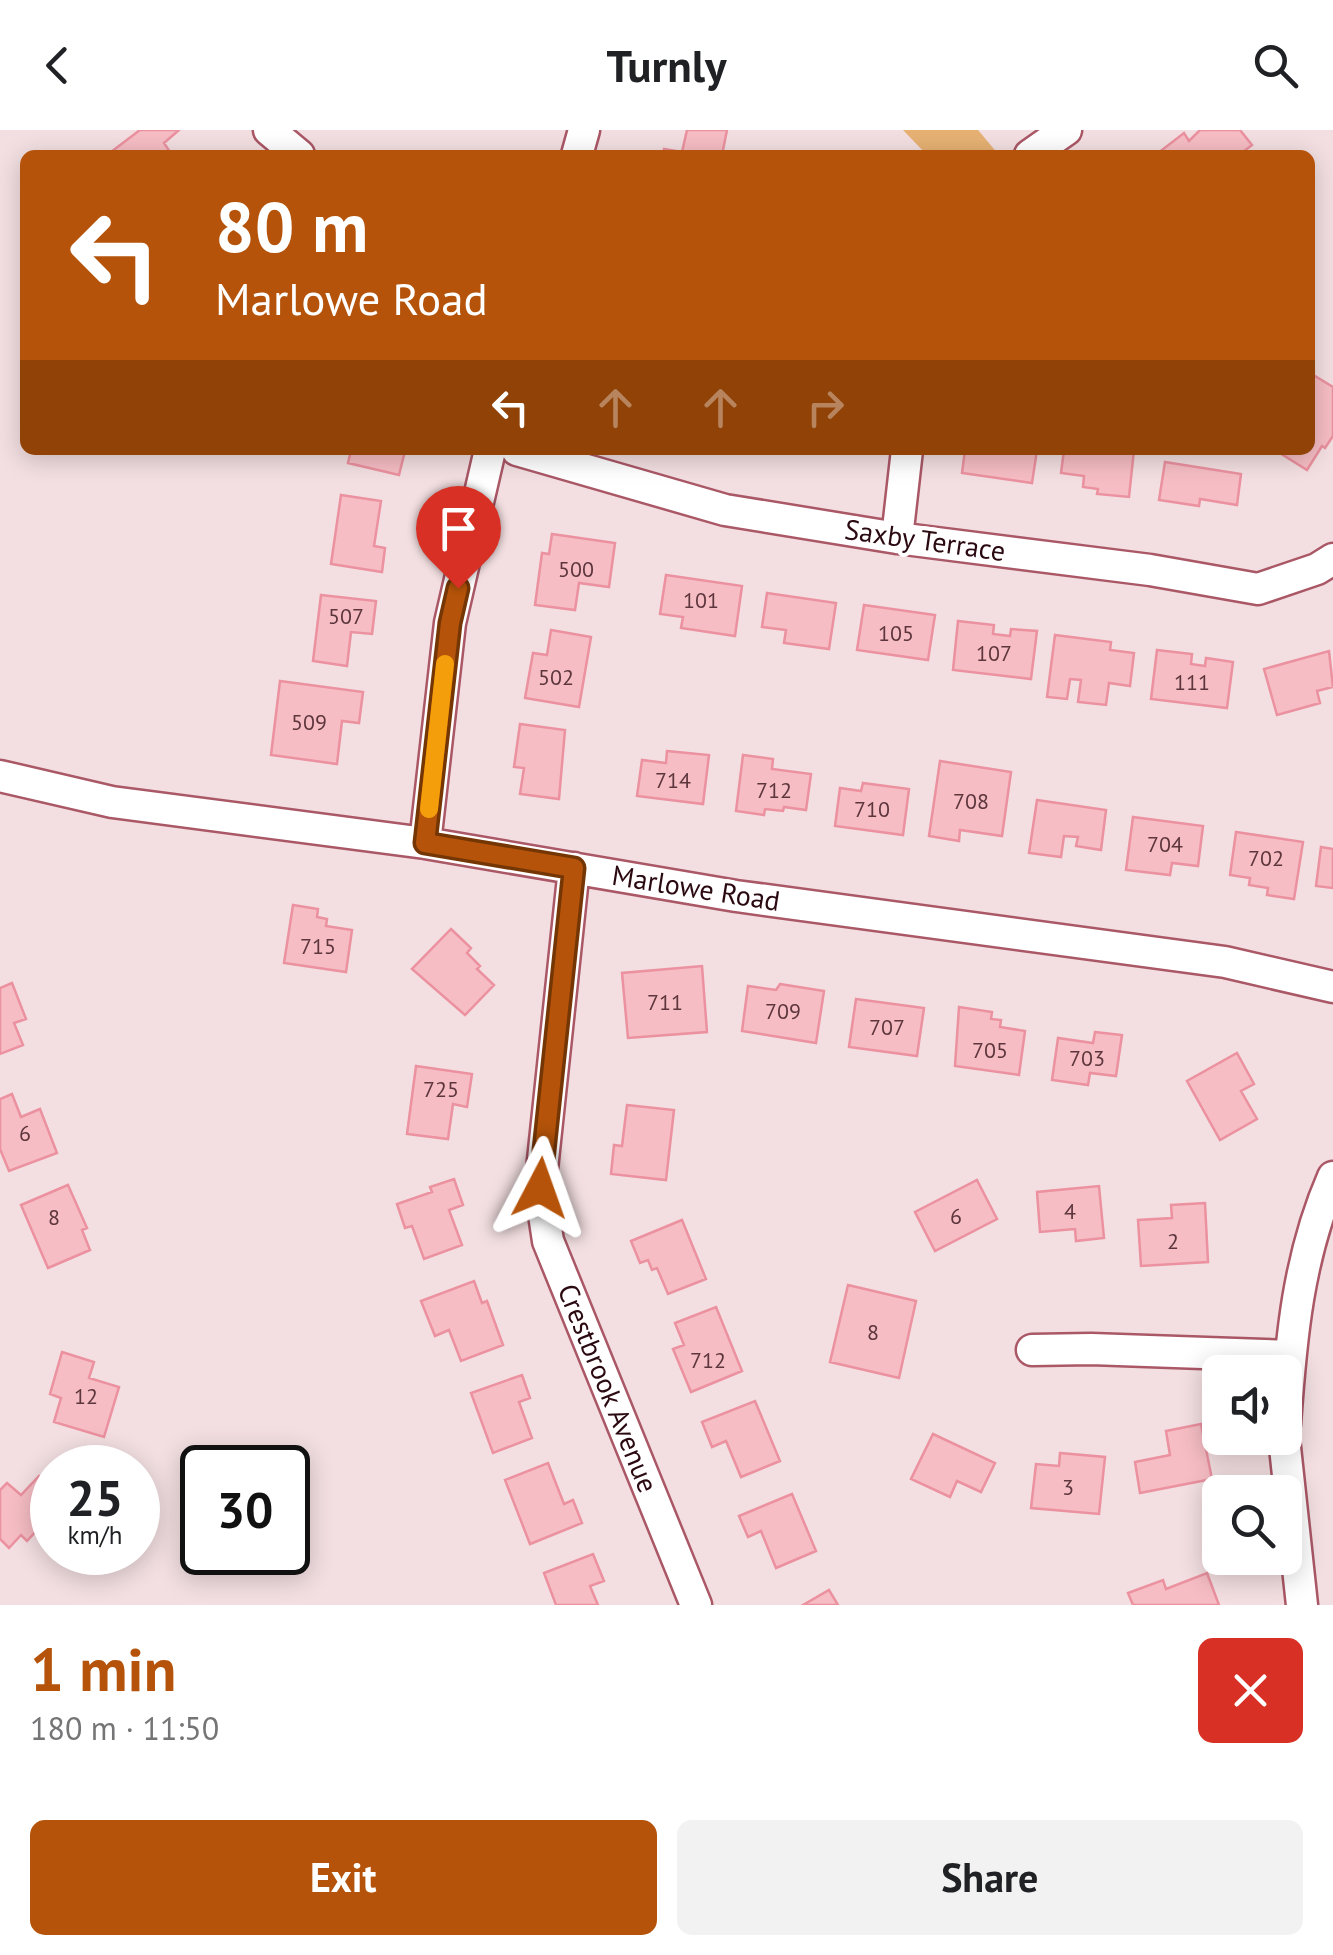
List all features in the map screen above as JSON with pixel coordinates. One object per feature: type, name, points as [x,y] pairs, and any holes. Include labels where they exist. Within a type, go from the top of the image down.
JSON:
[{"type":"street","points":[[268,130],[293,150]]},
{"type":"street","points":[[1037,150],[1066,130]]},
{"type":"street","points":[[425,843],[450,623],[489,455]]},
{"type":"street","name":"Saxby Terrace","points":[[535,455],[724,510],[1258,589],[1318,569],[1333,559]]},
{"type":"street","points":[[898,538],[906,455]]},
{"type":"street","name":"Marlowe Road","points":[[0,776],[112,802],[425,843],[736,896],[1225,962],[1333,987]]},
{"type":"street","name":"Crestbrook Avenue","points":[[574,868],[540,1188],[548,1241],[696,1605]]},
{"type":"street","points":[[1290,1355],[1296,1297],[1314,1224],[1333,1177]]},
{"type":"street","points":[[1032,1350],[1262,1355]]},
{"type":"street","points":[[1286,1455],[1302,1605]]},
{"type":"shaded area","points":[[903,130],[978,130],[995,150],[922,150]]},
{"type":"building","points":[[140,130],[179,130],[164,143],[169,150],[114,150]]},
{"type":"building","points":[[687,130],[727,130],[723,150],[682,150]]},
{"type":"building","points":[[1200,130],[1240,130],[1252,145],[1246,150],[1162,150],[1184,133],[1189,141]]},
{"type":"building","points":[[1315,376],[1333,387],[1333,436],[1307,470],[1283,455],[1315,455]]},
{"type":"building","points":[[350,455],[404,455],[399,475],[348,463]]},
{"type":"building","points":[[964,455],[1036,455],[1032,483],[962,473]]},
{"type":"building","points":[[1063,455],[1133,455],[1129,497],[1097,494],[1098,489],[1083,487],[1084,476],[1061,473]]},
{"type":"building","points":[[1165,462],[1241,474],[1237,505],[1200,499],[1199,506],[1159,500]]},
{"type":"building","points":[[341,495],[381,501],[374,546],[385,548],[382,572],[331,564]]},
{"type":"building","points":[[552,534],[615,543],[609,587],[579,583],[575,610],[535,605],[542,553],[549,554]]},
{"type":"building","points":[[666,575],[742,586],[735,636],[681,628],[683,617],[660,614]]},
{"type":"building","points":[[767,593],[836,603],[829,649],[784,643],[786,630],[762,627]]},
{"type":"building","points":[[321,595],[376,601],[372,634],[351,632],[347,666],[313,661]]},
{"type":"building","points":[[864,605],[935,615],[928,660],[857,650]]},
{"type":"building","points":[[958,621],[994,625],[993,634],[1010,636],[1011,629],[1037,631],[1031,679],[953,670]]},
{"type":"building","points":[[551,630],[591,637],[579,707],[525,698],[533,653],[547,655]]},
{"type":"building","points":[[1055,635],[1111,642],[1110,650],[1134,653],[1130,686],[1109,683],[1106,705],[1078,702],[1081,680],[1070,679],[1067,699],[1047,697]]},
{"type":"building","points":[[1157,650],[1192,654],[1191,664],[1205,666],[1206,658],[1233,662],[1227,708],[1151,699]]},
{"type":"building","points":[[1329,651],[1333,687],[1317,691],[1320,703],[1277,715],[1264,669]]},
{"type":"building","points":[[280,681],[363,692],[359,723],[342,721],[337,764],[271,755]]},
{"type":"building","points":[[520,724],[565,730],[559,799],[520,794],[524,768],[514,767]]},
{"type":"building","points":[[667,751],[709,755],[703,804],[637,796],[642,760],[666,763]]},
{"type":"building","points":[[743,755],[773,759],[772,769],[811,774],[806,810],[765,809],[764,815],[736,811]]},
{"type":"building","points":[[940,761],[1011,772],[1002,836],[960,830],[959,841],[929,836]]},
{"type":"building","points":[[863,783],[909,789],[903,835],[835,826],[840,788],[861,791]]},
{"type":"building","points":[[1037,800],[1106,810],[1101,850],[1076,846],[1078,837],[1064,836],[1061,857],[1029,853]]},
{"type":"building","points":[[1133,817],[1203,826],[1198,866],[1172,863],[1170,875],[1126,870]]},
{"type":"building","points":[[1236,832],[1303,842],[1294,899],[1267,895],[1268,888],[1249,885],[1250,878],[1230,875]]},
{"type":"building","points":[[1321,847],[1333,849],[1333,888],[1316,886]]},
{"type":"building","points":[[293,905],[318,909],[317,917],[327,919],[326,926],[352,930],[346,972],[284,963]]},
{"type":"building","points":[[451,929],[471,948],[467,953],[494,985],[465,1015],[412,969]]},
{"type":"building","points":[[702,966],[707,1032],[628,1038],[622,973]]},
{"type":"building","points":[[12,983],[26,1019],[14,1023],[23,1045],[0,1054],[0,988]]},
{"type":"building","points":[[780,984],[824,991],[816,1043],[742,1031],[748,986],[776,990]]},
{"type":"building","points":[[856,999],[924,1008],[917,1056],[849,1047]]},
{"type":"building","points":[[959,1007],[992,1012],[991,1019],[1001,1020],[1000,1027],[1025,1031],[1019,1075],[955,1066]]},
{"type":"building","points":[[1095,1032],[1122,1035],[1116,1076],[1090,1073],[1088,1085],[1052,1080],[1058,1038],[1093,1043]]},
{"type":"building","points":[[1237,1053],[1254,1084],[1241,1091],[1257,1119],[1220,1140],[1187,1081]]},
{"type":"building","points":[[416,1066],[472,1074],[467,1107],[453,1104],[448,1139],[407,1134]]},
{"type":"building","points":[[12,1094],[21,1117],[40,1109],[57,1153],[9,1171],[0,1149],[0,1099]]},
{"type":"building","points":[[627,1105],[674,1110],[666,1180],[611,1174],[614,1145],[622,1146]]},
{"type":"building","points":[[454,1179],[463,1205],[449,1210],[462,1245],[424,1259],[412,1226],[405,1228],[397,1204],[432,1192],[430,1187]]},
{"type":"building","points":[[977,1180],[997,1219],[935,1251],[915,1212]]},
{"type":"building","points":[[68,1185],[87,1228],[82,1230],[90,1250],[48,1268],[21,1205]]},
{"type":"building","points":[[1099,1186],[1104,1238],[1076,1241],[1075,1229],[1040,1232],[1037,1192]]},
{"type":"building","points":[[1205,1203],[1208,1262],[1141,1266],[1138,1220],[1172,1218],[1171,1205]]},
{"type":"building","points":[[682,1220],[706,1279],[668,1294],[657,1268],[652,1270],[648,1260],[640,1263],[631,1241]]},
{"type":"building","points":[[474,1281],[482,1303],[487,1301],[503,1345],[461,1361],[449,1330],[435,1336],[421,1301]]},
{"type":"building","points":[[848,1285],[916,1301],[899,1378],[830,1362]]},
{"type":"building","points":[[716,1307],[742,1371],[691,1392],[673,1349],[684,1345],[675,1323]]},
{"type":"building","points":[[62,1352],[94,1362],[89,1378],[119,1387],[104,1437],[54,1422],[61,1398],[50,1394]]},
{"type":"building","points":[[522,1375],[530,1398],[519,1402],[532,1438],[493,1453],[471,1393]]},
{"type":"building","points":[[755,1401],[780,1461],[741,1477],[726,1441],[712,1447],[702,1422]]},
{"type":"building","points":[[1201,1424],[1202,1455],[1207,1455],[1211,1475],[1202,1475],[1202,1481],[1140,1493],[1135,1462],[1170,1455],[1166,1431]]},
{"type":"building","points":[[933,1434],[995,1463],[981,1492],[957,1481],[950,1497],[911,1479]]},
{"type":"building","points":[[1060,1453],[1105,1457],[1099,1514],[1031,1508],[1036,1464],[1059,1466]]},
{"type":"building","points":[[548,1463],[564,1504],[573,1500],[582,1523],[530,1544],[505,1480]]},
{"type":"building","points":[[7,1483],[21,1495],[30,1486],[30,1538],[27,1541],[21,1535],[9,1548],[0,1539],[0,1490]]},
{"type":"building","points":[[792,1494],[816,1551],[776,1568],[761,1531],[748,1537],[739,1516]]},
{"type":"building","points":[[593,1554],[604,1581],[590,1586],[598,1605],[556,1605],[544,1573]]},
{"type":"building","points":[[1208,1575],[1219,1605],[1133,1605],[1128,1593],[1163,1580],[1166,1589]]},
{"type":"building","points":[[829,1590],[838,1605],[803,1605]]},
{"type":"slow traffic","points":[[429,809],[445,664]]},
{"type":"route","points":[[458,588],[450,623],[425,843],[574,868],[540,1188]]}]
